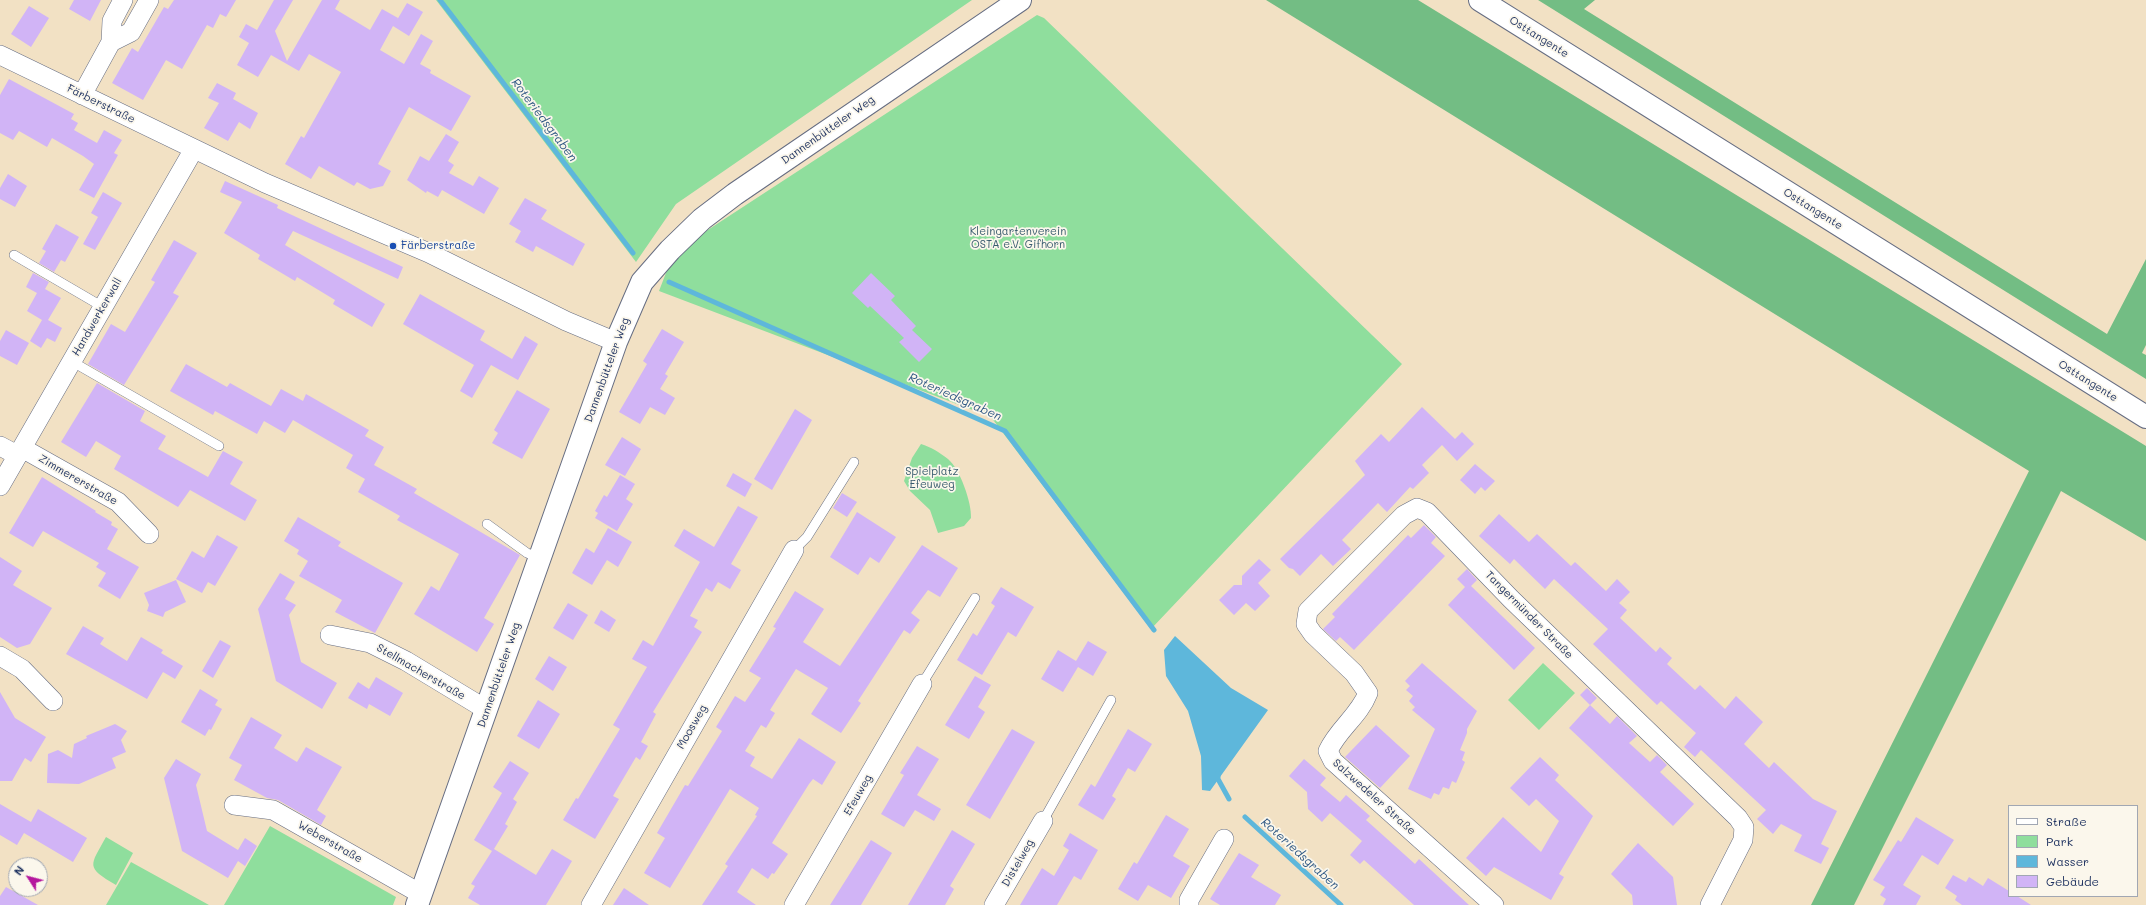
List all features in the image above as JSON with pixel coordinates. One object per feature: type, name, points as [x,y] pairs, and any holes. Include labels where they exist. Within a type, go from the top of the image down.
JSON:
[{"type":"street","points":[[82,95],[111,42],[112,21],[122,0]]},
{"type":"street","points":[[111,42],[131,32],[149,0]]},
{"type":"street","name":"Dannenbütteler Weg","points":[[421,901],[616,342],[642,282],[670,250],[702,219],[804,146],[1020,0]]},
{"type":"street","name":"Osttangente","points":[[1480,0],[2146,418]]},
{"type":"street","name":"Färberstraße","points":[[0,55],[194,150],[265,183],[429,254],[566,321],[616,342]]},
{"type":"street","name":"Handwerkerwall","points":[[0,486],[194,150]]},
{"type":"street","name":"Zimmererstraße","points":[[0,446],[19,452],[118,502],[149,534]]},
{"type":"street","name":"Tangermünder Straße","points":[[1354,673],[1313,634],[1306,624],[1308,611],[1404,515],[1417,508],[1427,512],[1511,599],[1738,818],[1744,828],[1743,840],[1710,905]]},
{"type":"street","name":"Moosweg","points":[[591,905],[794,550]]},
{"type":"street","name":"Stellmacherstraße","points":[[330,635],[370,643],[406,661],[487,710]]},
{"type":"street","points":[[0,656],[22,669],[53,702]]},
{"type":"street","name":"Salzwedeler Straße","points":[[1354,673],[1368,693],[1362,706],[1333,741],[1328,751],[1333,761],[1494,905]]},
{"type":"street","name":"Efeuweg","points":[[794,905],[922,684]]},
{"type":"street","name":"Weberstraße","points":[[234,805],[273,810],[421,901]]},
{"type":"street","name":"Distelweg","points":[[994,905],[1043,821]]},
{"type":"street","points":[[1189,905],[1189,900],[1224,839]]},
{"type":"lane","points":[[14,256],[103,307]]},
{"type":"lane","points":[[71,362],[219,446]]},
{"type":"lane","points":[[794,550],[807,537],[854,462]]},
{"type":"lane","points":[[487,524],[527,553],[540,558]]},
{"type":"lane","points":[[922,684],[975,598]]},
{"type":"lane","points":[[1043,821],[1111,700]]},
{"type":"green space","points":[[436,0],[972,0],[676,204],[636,262]]},
{"type":"green space","points":[[1266,0],[1418,0],[2146,446],[2146,541],[2061,491],[1854,905],[1811,905],[2029,471]]},
{"type":"green space","points":[[1538,0],[1595,0],[1584,9],[2107,334],[2146,259],[2146,345],[2142,353],[2146,355],[2146,379]]},
{"type":"green space","name":"Kleingartenverein OSTA e.V. Gifhorn","points":[[1037,15],[1044,18],[1402,364],[1151,629],[991,417],[659,291],[674,252]]},
{"type":"green space","name":"Spielplatz Efeuweg","points":[[921,444],[932,448],[945,456],[957,470],[970,504],[971,512],[971,518],[964,526],[938,533],[930,510],[910,491],[904,481],[912,458]]},
{"type":"green space","points":[[1543,663],[1575,693],[1539,730],[1508,700]]},
{"type":"green space","points":[[270,826],[396,897],[393,905],[224,905]]},
{"type":"green space","points":[[106,837],[133,853],[116,885],[99,874],[93,865],[96,854]]},
{"type":"green space","points":[[131,862],[209,905],[106,905]]},
{"type":"water","points":[[1175,636],[1231,688],[1268,710],[1210,791],[1202,790],[1201,756],[1188,711],[1166,676],[1164,650]]},
{"type":"building","points":[[74,0],[101,0],[90,21],[69,9]]},
{"type":"building","points":[[174,0],[236,0],[226,17],[220,14],[213,28],[207,25],[182,69],[166,60],[143,100],[112,83],[132,48],[138,52],[164,7],[168,9]]},
{"type":"building","points":[[274,0],[293,0],[275,31],[287,61],[322,0],[340,0],[335,9],[370,30],[382,9],[398,18],[397,20],[407,3],[423,12],[409,36],[393,26],[380,50],[404,64],[421,34],[433,41],[420,64],[431,70],[430,73],[471,96],[451,131],[409,107],[378,164],[391,171],[383,186],[370,189],[357,182],[354,186],[319,166],[311,179],[285,164],[301,136],[304,138],[341,72],[309,54],[299,71],[271,55],[258,77],[237,65],[249,43],[239,37],[246,24],[257,30]]},
{"type":"building","points":[[29,6],[49,18],[31,47],[11,34]]},
{"type":"building","points":[[9,79],[74,114],[71,119],[78,123],[74,130],[97,143],[104,130],[122,140],[114,153],[118,155],[94,198],[79,190],[94,164],[83,156],[52,138],[47,147],[19,131],[13,140],[0,133],[0,95]]},
{"type":"building","points":[[217,83],[236,93],[233,99],[258,113],[250,129],[239,122],[228,141],[204,128],[219,103],[208,98]]},
{"type":"building","points":[[446,134],[459,142],[448,161],[454,165],[449,173],[473,186],[479,176],[499,188],[484,214],[442,190],[438,197],[427,191],[426,193],[407,180],[420,156],[429,161]]},
{"type":"building","points":[[8,174],[27,186],[15,207],[0,199],[0,188]]},
{"type":"building","points":[[225,181],[278,205],[277,208],[403,267],[398,279],[293,231],[285,245],[385,304],[372,327],[333,304],[335,300],[297,277],[295,281],[258,259],[260,255],[224,233],[242,202],[220,192]]},
{"type":"building","points":[[103,192],[122,203],[95,250],[83,244],[98,217],[91,213]]},
{"type":"building","points":[[525,198],[547,210],[541,219],[585,244],[573,266],[536,246],[533,252],[515,242],[521,231],[509,224]]},
{"type":"building","points":[[56,224],[79,237],[65,262],[61,260],[54,272],[39,263],[46,251],[42,249]]},
{"type":"building","points":[[174,240],[197,253],[173,293],[179,296],[124,385],[88,364],[111,324],[125,332],[155,282],[151,280]]},
{"type":"building","points":[[33,273],[49,282],[45,289],[61,298],[48,320],[62,328],[55,342],[47,338],[41,348],[30,341],[42,320],[27,311],[37,293],[26,287]]},
{"type":"building","points":[[871,273],[895,296],[891,300],[916,326],[912,330],[932,349],[919,362],[899,342],[904,338],[870,306],[868,308],[852,293]]},
{"type":"building","points":[[420,294],[485,331],[480,340],[512,359],[525,336],[538,344],[518,380],[491,365],[472,398],[460,391],[474,365],[403,324]]},
{"type":"building","points":[[662,329],[684,342],[665,374],[668,376],[660,389],[675,398],[665,415],[650,407],[640,424],[619,412],[647,364],[643,361]]},
{"type":"building","points":[[6,330],[29,343],[17,365],[0,356],[0,341]]},
{"type":"building","points":[[186,364],[227,387],[230,383],[271,406],[281,389],[303,401],[306,394],[369,430],[365,436],[384,447],[374,465],[417,489],[414,493],[520,555],[484,618],[494,624],[477,652],[414,614],[431,586],[439,591],[459,554],[397,520],[400,516],[358,492],[365,479],[346,468],[353,455],[293,420],[285,433],[264,421],[257,434],[215,411],[213,415],[170,391]]},
{"type":"building","points":[[97,383],[145,411],[140,421],[166,436],[158,449],[208,477],[223,451],[243,462],[230,484],[257,500],[245,521],[190,490],[178,507],[114,469],[121,456],[96,441],[86,457],[61,442]]},
{"type":"building","points":[[517,390],[550,409],[522,459],[492,443],[498,433],[494,430]]},
{"type":"building","points":[[1422,407],[1455,439],[1462,432],[1474,444],[1457,461],[1442,445],[1422,465],[1429,473],[1413,489],[1410,487],[1387,512],[1378,503],[1342,540],[1351,549],[1333,566],[1321,554],[1300,576],[1293,569],[1289,568],[1280,559],[1365,475],[1355,461],[1381,434],[1389,442]]},
{"type":"building","points":[[795,409],[812,420],[772,490],[754,479]]},
{"type":"building","points":[[622,437],[641,449],[625,476],[605,465]]},
{"type":"building","points":[[1475,464],[1495,481],[1485,491],[1481,487],[1475,494],[1460,480]]},
{"type":"building","points":[[733,473],[752,484],[745,497],[726,486]]},
{"type":"building","points":[[620,475],[635,484],[626,499],[633,504],[617,531],[595,518],[598,513],[595,511],[604,495],[607,497]]},
{"type":"building","points":[[42,477],[96,511],[95,512],[112,522],[111,525],[118,529],[107,549],[139,567],[120,599],[98,586],[106,573],[96,567],[99,563],[43,531],[33,547],[9,533]]},
{"type":"building","points":[[842,493],[857,502],[847,517],[833,508]]},
{"type":"building","points":[[738,506],[758,517],[731,564],[741,570],[730,589],[718,582],[712,592],[706,588],[690,616],[698,620],[694,627],[702,632],[653,712],[656,714],[641,742],[648,746],[640,760],[636,757],[613,796],[619,799],[595,839],[563,820],[576,798],[578,799],[620,729],[613,725],[647,667],[632,659],[643,640],[653,646],[700,562],[674,546],[684,529],[714,547]]},
{"type":"building","points":[[857,512],[896,537],[879,563],[870,557],[858,575],[830,557]]},
{"type":"building","points":[[1499,514],[1529,542],[1537,534],[1571,566],[1575,562],[1606,591],[1617,579],[1630,592],[1619,603],[1627,610],[1620,618],[1656,652],[1660,647],[1672,658],[1667,664],[1695,690],[1700,685],[1725,709],[1736,696],[1763,722],[1744,744],[1769,768],[1774,762],[1813,799],[1837,811],[1821,844],[1829,848],[1821,864],[1794,851],[1802,835],[1781,824],[1773,834],[1757,819],[1766,810],[1701,750],[1695,757],[1684,747],[1696,733],[1661,701],[1657,705],[1593,644],[1608,629],[1554,579],[1545,589],[1514,559],[1510,564],[1479,536]]},
{"type":"building","points":[[298,517],[341,542],[338,546],[403,583],[375,633],[335,612],[342,600],[299,576],[308,561],[297,554],[299,550],[284,541]]},
{"type":"building","points":[[1424,525],[1436,537],[1431,543],[1445,556],[1354,650],[1340,637],[1336,641],[1323,629],[1335,617],[1332,614],[1408,535],[1411,538]]},
{"type":"building","points":[[608,528],[632,542],[618,567],[607,560],[592,585],[572,573],[586,548],[594,553]]},
{"type":"building","points":[[217,535],[238,547],[215,586],[208,582],[202,593],[176,579],[192,551],[204,558]]},
{"type":"building","points":[[922,545],[958,568],[940,597],[928,590],[911,613],[920,620],[910,634],[904,630],[858,701],[861,703],[841,733],[811,714],[828,688],[796,669],[770,710],[775,713],[766,728],[761,725],[745,751],[755,757],[750,766],[772,779],[799,738],[836,762],[822,785],[813,779],[809,784],[772,843],[788,854],[774,874],[772,873],[768,879],[752,868],[737,892],[756,905],[702,905],[728,866],[725,864],[757,816],[755,815],[759,808],[730,789],[670,888],[644,873],[665,838],[657,833],[685,785],[688,786],[722,731],[716,727],[735,696],[745,702],[761,678],[749,671],[776,628],[773,627],[795,591],[824,609],[803,642],[840,666]]},
{"type":"building","points":[[0,557],[22,571],[13,585],[52,608],[30,644],[17,648],[0,637]]},
{"type":"building","points":[[1259,559],[1271,570],[1258,583],[1270,596],[1255,611],[1246,603],[1234,615],[1219,600],[1234,585],[1242,585],[1242,576]]},
{"type":"building","points":[[1467,569],[1477,580],[1471,586],[1535,648],[1514,670],[1448,605],[1465,587],[1457,579]]},
{"type":"building","points":[[280,573],[295,582],[285,599],[296,605],[289,615],[301,662],[337,683],[322,709],[276,681],[258,609]]},
{"type":"building","points":[[176,580],[186,602],[165,612],[163,617],[147,611],[149,605],[144,593]]},
{"type":"building","points":[[1001,587],[1034,607],[1016,637],[1008,632],[982,675],[957,660],[973,633],[977,636],[995,606],[991,603]]},
{"type":"building","points":[[568,603],[588,615],[573,640],[553,628]]},
{"type":"building","points":[[601,610],[616,620],[609,632],[594,623]]},
{"type":"building","points":[[83,626],[104,638],[100,644],[127,661],[141,637],[163,650],[161,653],[183,666],[175,679],[163,672],[147,699],[66,654]]},
{"type":"building","points":[[220,640],[231,646],[213,678],[202,671]]},
{"type":"building","points":[[1088,641],[1107,652],[1093,676],[1078,667],[1063,692],[1041,679],[1058,650],[1076,661]]},
{"type":"building","points":[[549,656],[567,667],[553,691],[535,679]]},
{"type":"building","points":[[1422,663],[1477,711],[1467,729],[1467,733],[1460,750],[1465,752],[1462,760],[1465,762],[1456,783],[1452,781],[1449,789],[1443,787],[1439,795],[1434,793],[1431,799],[1408,789],[1435,729],[1412,710],[1415,707],[1409,701],[1413,696],[1406,690],[1410,686],[1405,681]]},
{"type":"building","points":[[975,676],[991,685],[978,707],[985,712],[969,739],[945,725]]},
{"type":"building","points":[[376,677],[403,693],[390,716],[369,704],[367,709],[348,698],[358,682],[369,689]]},
{"type":"building","points":[[1587,688],[1597,698],[1590,705],[1580,695]]},
{"type":"building","points":[[200,689],[218,700],[215,705],[222,709],[211,730],[209,729],[205,736],[181,722]]},
{"type":"building","points":[[0,692],[15,718],[46,737],[31,762],[25,758],[12,781],[0,781]]},
{"type":"building","points":[[538,700],[560,714],[539,749],[517,736]]},
{"type":"building","points":[[1590,705],[1610,724],[1617,716],[1637,736],[1629,743],[1650,762],[1657,755],[1667,765],[1660,772],[1694,804],[1673,826],[1569,728]]},
{"type":"building","points":[[251,717],[282,735],[274,748],[297,762],[306,747],[342,767],[317,810],[326,816],[321,825],[278,800],[267,798],[234,780],[242,765],[229,758]]},
{"type":"building","points":[[115,724],[127,731],[121,740],[126,752],[112,758],[116,768],[79,784],[47,783],[48,754],[58,750],[72,758],[74,744],[87,738],[86,736]]},
{"type":"building","points":[[1376,725],[1410,756],[1380,788],[1345,757]]},
{"type":"building","points":[[1012,729],[1035,742],[990,819],[966,805]]},
{"type":"building","points":[[1128,729],[1152,744],[1135,772],[1128,768],[1112,796],[1116,799],[1103,820],[1078,805],[1091,784],[1095,787]]},
{"type":"building","points":[[917,746],[939,759],[917,795],[941,809],[934,821],[915,810],[904,827],[881,814],[904,775],[900,773]]},
{"type":"building","points":[[1540,757],[1559,775],[1555,780],[1593,816],[1559,874],[1564,877],[1551,900],[1494,867],[1486,876],[1466,858],[1503,817],[1541,852],[1559,821],[1536,799],[1529,806],[1510,788]]},
{"type":"building","points":[[176,759],[201,774],[196,785],[207,831],[238,850],[245,838],[257,846],[245,866],[238,861],[228,878],[182,851],[164,778]]},
{"type":"building","points":[[1304,759],[1326,778],[1320,785],[1340,802],[1346,795],[1370,816],[1366,820],[1415,864],[1419,859],[1469,905],[1414,905],[1364,860],[1360,864],[1350,855],[1362,841],[1330,813],[1322,822],[1308,809],[1307,792],[1289,776]]},
{"type":"building","points":[[510,761],[529,773],[513,799],[517,802],[505,824],[508,826],[494,849],[536,875],[552,849],[572,861],[546,905],[480,905],[468,898],[475,886],[471,884],[492,851],[474,840],[502,793],[493,787]]},
{"type":"building","points":[[0,804],[31,822],[38,809],[87,838],[73,862],[24,833],[17,845],[0,835]]},
{"type":"building","points":[[1166,815],[1189,829],[1173,856],[1190,866],[1171,898],[1148,885],[1138,901],[1118,889],[1134,862],[1137,864]]},
{"type":"building","points":[[1916,817],[1954,840],[1938,865],[1922,855],[1903,885],[1921,896],[1916,905],[1883,905],[1886,899],[1880,895],[1885,887],[1873,880],[1898,840],[1901,842]]},
{"type":"building","points":[[952,830],[975,844],[950,886],[954,889],[945,905],[908,905]]},
{"type":"building","points":[[1070,833],[1098,850],[1081,880],[1074,876],[1057,905],[1020,905],[1042,868],[1054,876],[1069,850],[1063,846]]},
{"type":"building","points":[[871,840],[892,853],[861,905],[830,905]]},
{"type":"building","points":[[1638,843],[1673,877],[1677,905],[1633,905],[1632,895],[1611,874]]},
{"type":"building","points":[[1239,853],[1259,865],[1251,877],[1281,895],[1275,905],[1220,905],[1210,899]]},
{"type":"building","points":[[1953,875],[1966,882],[1969,877],[1983,886],[1988,878],[2008,890],[2008,897],[2019,897],[2031,905],[1962,905],[1955,900],[1957,896],[1945,888]]},
{"type":"building","points":[[6,887],[8,888],[8,897],[24,897],[38,905],[0,905],[0,896]]},
{"type":"building","points":[[624,888],[649,905],[613,905]]},
{"type":"waterway","name":"Roteriedsgraben","points":[[440,0],[633,253]]},
{"type":"waterway","name":"Roteriedsgraben","points":[[669,282],[1005,431],[1154,630]]},
{"type":"waterway","name":"Roteriedsgraben","points":[[1218,773],[1218,779],[1229,799]]},
{"type":"waterway","name":"Roteriedsgraben","points":[[1245,817],[1341,905]]},
{"type":"place","name":"Färberstraße","points":[[393,246]]}]
